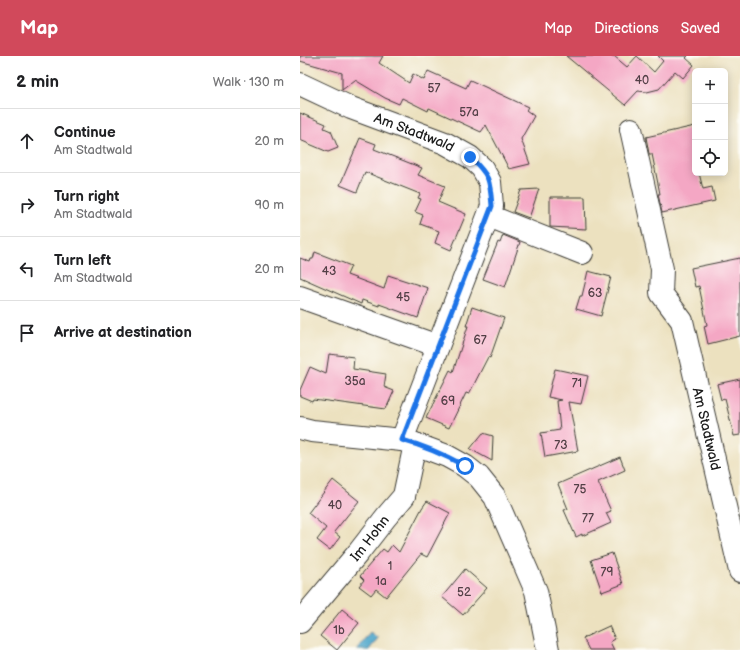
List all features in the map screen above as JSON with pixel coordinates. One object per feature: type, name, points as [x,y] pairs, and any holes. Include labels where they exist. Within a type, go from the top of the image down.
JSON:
[{"type":"street","name":"Am Stadtwald","points":[[300,84],[351,108],[445,143],[470,157],[482,168],[490,182],[492,206],[489,216],[438,346],[409,442]]},
{"type":"street","name":"Am Stadtwald","points":[[631,129],[662,270],[662,293],[682,321],[740,571]]},
{"type":"street","points":[[489,216],[582,253]]},
{"type":"street","points":[[300,296],[438,346]]},
{"type":"street","points":[[300,428],[312,431],[409,442],[447,456],[465,466],[479,477],[495,497],[536,591],[548,650]]},
{"type":"street","name":"Im Hohn","points":[[300,622],[404,496],[409,442]]},
{"type":"water","points":[[370,632],[378,638],[369,650],[356,650]]},
{"type":"building","points":[[300,56],[383,56],[379,63],[409,83],[413,74],[424,80],[428,71],[466,88],[470,80],[528,107],[526,110],[534,116],[521,139],[530,164],[509,169],[486,125],[481,132],[429,108],[428,111],[402,98],[399,104],[385,98],[355,80],[342,90],[342,73],[300,61]]},
{"type":"building","points":[[566,56],[614,56],[627,67],[637,56],[654,72],[663,61],[658,56],[688,56],[686,58],[694,65],[683,78],[675,71],[659,89],[647,92],[638,91],[625,105]]},
{"type":"building","points":[[300,113],[326,124],[324,128],[331,131],[338,148],[328,152],[300,140]]},
{"type":"building","points":[[692,127],[692,176],[700,176],[703,189],[712,187],[715,201],[662,213],[658,194],[660,194],[652,154],[649,154],[646,137]]},
{"type":"building","points":[[360,138],[376,144],[374,149],[422,168],[418,175],[445,186],[438,202],[466,214],[451,250],[435,243],[439,231],[420,224],[423,215],[415,212],[421,199],[418,198],[420,194],[365,172],[357,192],[340,185]]},
{"type":"building","points":[[539,189],[529,218],[513,212],[521,190]]},
{"type":"building","points":[[550,197],[585,197],[586,229],[550,227]]},
{"type":"building","points":[[503,235],[520,242],[505,287],[483,279],[498,242],[500,243]]},
{"type":"building","points":[[315,252],[351,266],[347,275],[384,289],[388,275],[428,288],[418,318],[379,304],[379,306],[362,300],[361,304],[300,277],[300,258],[310,262],[311,259],[313,259]]},
{"type":"building","points":[[740,258],[740,336],[708,344],[704,326],[707,325],[699,286],[695,287],[691,268]]},
{"type":"building","points":[[588,271],[611,277],[601,316],[576,309],[580,296],[582,296]]},
{"type":"building","points":[[472,307],[504,318],[490,358],[488,357],[469,394],[466,393],[449,428],[426,418],[450,370],[453,372],[468,326],[466,326]]},
{"type":"building","points":[[329,354],[354,357],[353,369],[386,374],[384,387],[394,391],[386,409],[313,399],[312,401],[300,396],[300,390],[310,367],[326,374]]},
{"type":"building","points":[[555,369],[588,376],[581,404],[569,402],[578,451],[545,457],[541,433],[560,430],[557,401],[562,400],[548,397]]},
{"type":"building","points":[[740,379],[740,435],[734,436],[725,399],[721,400],[717,384]]},
{"type":"building","points":[[483,433],[493,436],[492,461],[470,449]]},
{"type":"building","points":[[620,457],[625,470],[598,482],[611,511],[606,513],[611,523],[582,536],[582,534],[576,537],[564,510],[568,509],[558,484]]},
{"type":"building","points":[[333,480],[359,501],[334,532],[340,537],[330,550],[317,540],[326,528],[308,513]]},
{"type":"building","points":[[427,501],[450,513],[427,557],[421,554],[386,597],[376,589],[371,595],[359,586],[364,580],[360,576],[383,549],[387,552],[392,545],[399,552]]},
{"type":"building","points":[[612,553],[623,584],[602,592],[591,560]]},
{"type":"building","points":[[465,569],[487,588],[463,615],[442,597]]},
{"type":"building","points":[[342,609],[359,623],[337,650],[320,636]]},
{"type":"building","points":[[609,626],[615,639],[610,642],[614,650],[589,650],[583,638]]},
{"type":"route","points":[[465,466],[447,456],[402,440],[492,206],[490,182],[482,168],[470,157]]}]
